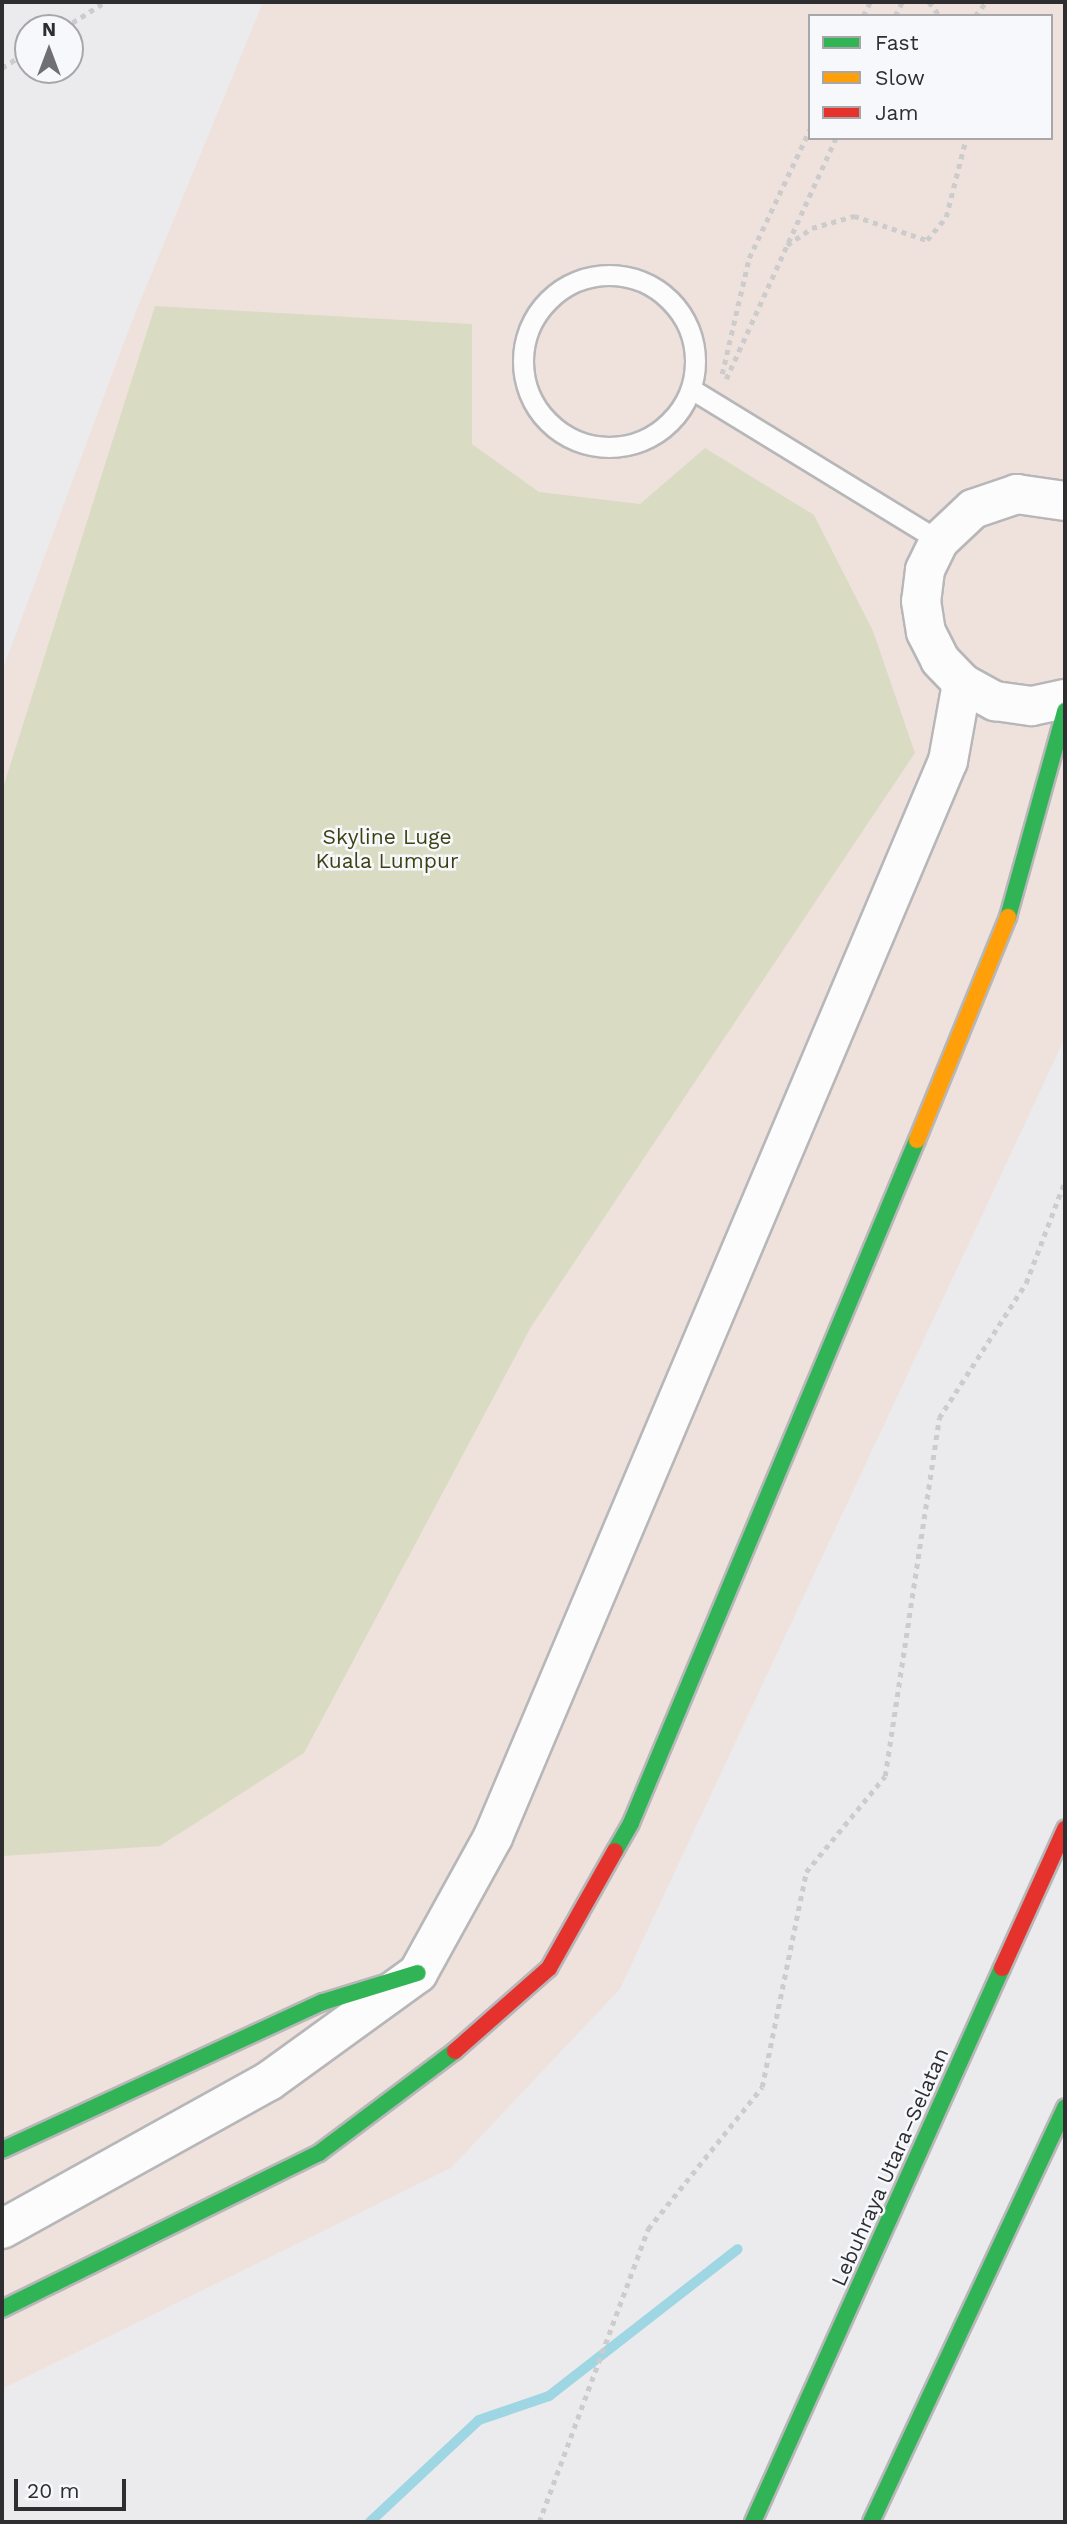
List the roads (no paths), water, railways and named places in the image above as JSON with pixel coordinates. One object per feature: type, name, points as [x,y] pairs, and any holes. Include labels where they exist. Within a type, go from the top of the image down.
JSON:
[{"type":"main road","points":[[2,2309],[320,2153],[437,2067],[550,1968],[632,1823],[989,969],[1019,884],[1065,711]]},
{"type":"main road","name":"Lebuhraya Utara–Selatan","points":[[753,2522],[1065,1829]]},
{"type":"main road","points":[[2,2150],[323,2002],[418,1973]]},
{"type":"main road","points":[[871,2522],[1065,2107]]},
{"type":"street","points":[[1065,499],[1017,494],[973,509],[939,541],[925,570],[921,601],[926,632],[940,660],[961,684],[995,701],[1032,706],[1065,699]]},
{"type":"street","points":[[2,2229],[268,2081],[418,1973],[493,1837],[948,761],[961,684]]},
{"type":"lane","points":[[625,276],[651,286],[673,304],[689,327],[695,355],[693,390],[663,429],[637,443],[608,448],[580,443],[555,429],[535,408],[528,390],[523,353],[530,325],[546,301],[569,285],[587,279],[625,276]]},
{"type":"lane","points":[[693,390],[939,541]]},
{"type":"waterway","points":[[370,2522],[479,2420],[549,2396],[738,2249]]},
{"type":"park label","name":"Skyline Luge Kuala Lumpur","points":[[387,849]]}]
